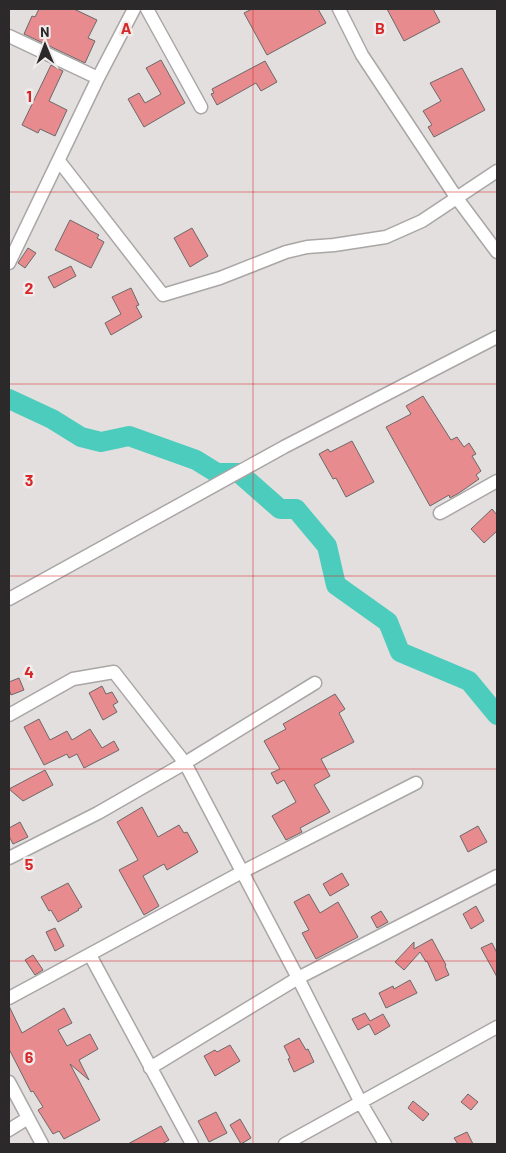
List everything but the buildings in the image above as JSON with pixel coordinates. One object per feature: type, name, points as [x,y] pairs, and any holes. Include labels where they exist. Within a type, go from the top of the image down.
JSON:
[{"type":"street","points":[[9,263],[98,78],[134,9]]},
{"type":"street","points":[[148,9],[201,107]]},
{"type":"street","points":[[339,9],[362,55],[456,198],[497,252]]},
{"type":"street","points":[[9,36],[98,78]]},
{"type":"street","points":[[59,161],[163,295],[220,278],[286,252],[307,247],[386,237],[422,221],[497,171]]},
{"type":"street","points":[[9,599],[284,447],[497,336]]},
{"type":"street","points":[[440,513],[497,481]]},
{"type":"street","points":[[9,715],[73,679],[114,672],[185,763],[298,978],[361,1103],[385,1144]]},
{"type":"street","points":[[9,858],[98,813],[185,763],[315,683]]},
{"type":"street","points":[[9,998],[242,872],[416,783]]},
{"type":"street","points":[[150,1068],[298,978],[497,876]]},
{"type":"street","points":[[90,955],[192,1144]]},
{"type":"street","points":[[285,1144],[497,1027]]},
{"type":"street","points":[[9,1082],[42,1144]]},
{"type":"street","points":[[9,1130],[28,1118]]},
{"type":"waterway","points":[[9,399],[52,419],[81,437],[101,442],[129,436],[196,460],[217,473],[239,473],[280,509],[296,509],[327,546],[336,585],[388,622],[400,652],[469,681],[497,715]]}]
